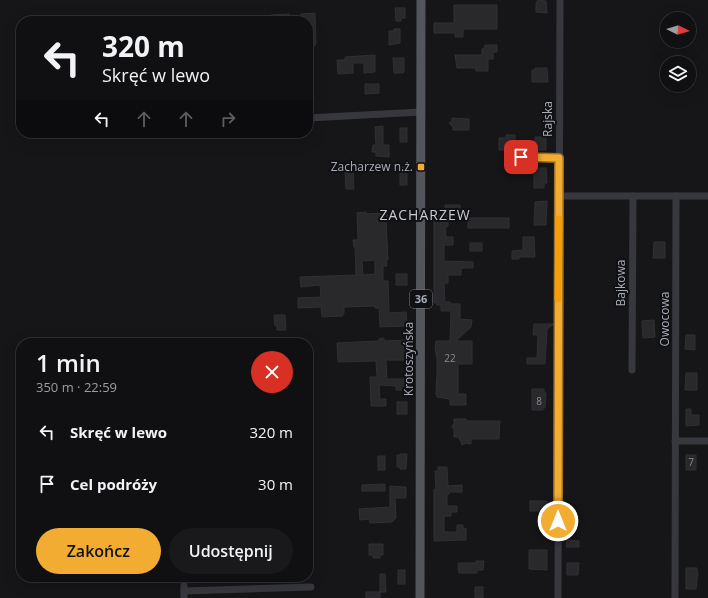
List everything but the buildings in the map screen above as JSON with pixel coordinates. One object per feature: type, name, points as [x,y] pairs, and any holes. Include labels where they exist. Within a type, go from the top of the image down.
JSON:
[{"type":"main road","name":"Krotoszyńska","points":[[420,598],[421,0]]},
{"type":"street","name":"Rajska","points":[[558,598],[560,0]]},
{"type":"street","points":[[313,118],[421,112]]},
{"type":"street","points":[[521,157],[559,158]]},
{"type":"street","points":[[559,196],[708,196]]},
{"type":"street","name":"Bajkowa","points":[[632,370],[633,196]]},
{"type":"street","name":"Owocowa","points":[[675,598],[676,196]]},
{"type":"street","points":[[675,441],[708,441]]},
{"type":"street","points":[[184,591],[311,587]]},
{"type":"slow traffic","points":[[558,299],[559,219]]},
{"type":"place","name":"Zacharzew n.ż.","points":[[421,167]]},
{"type":"district","name":"ZACHARZEW","points":[[425,215]]},
{"type":"route","points":[[521,157],[559,158],[558,521]]}]
